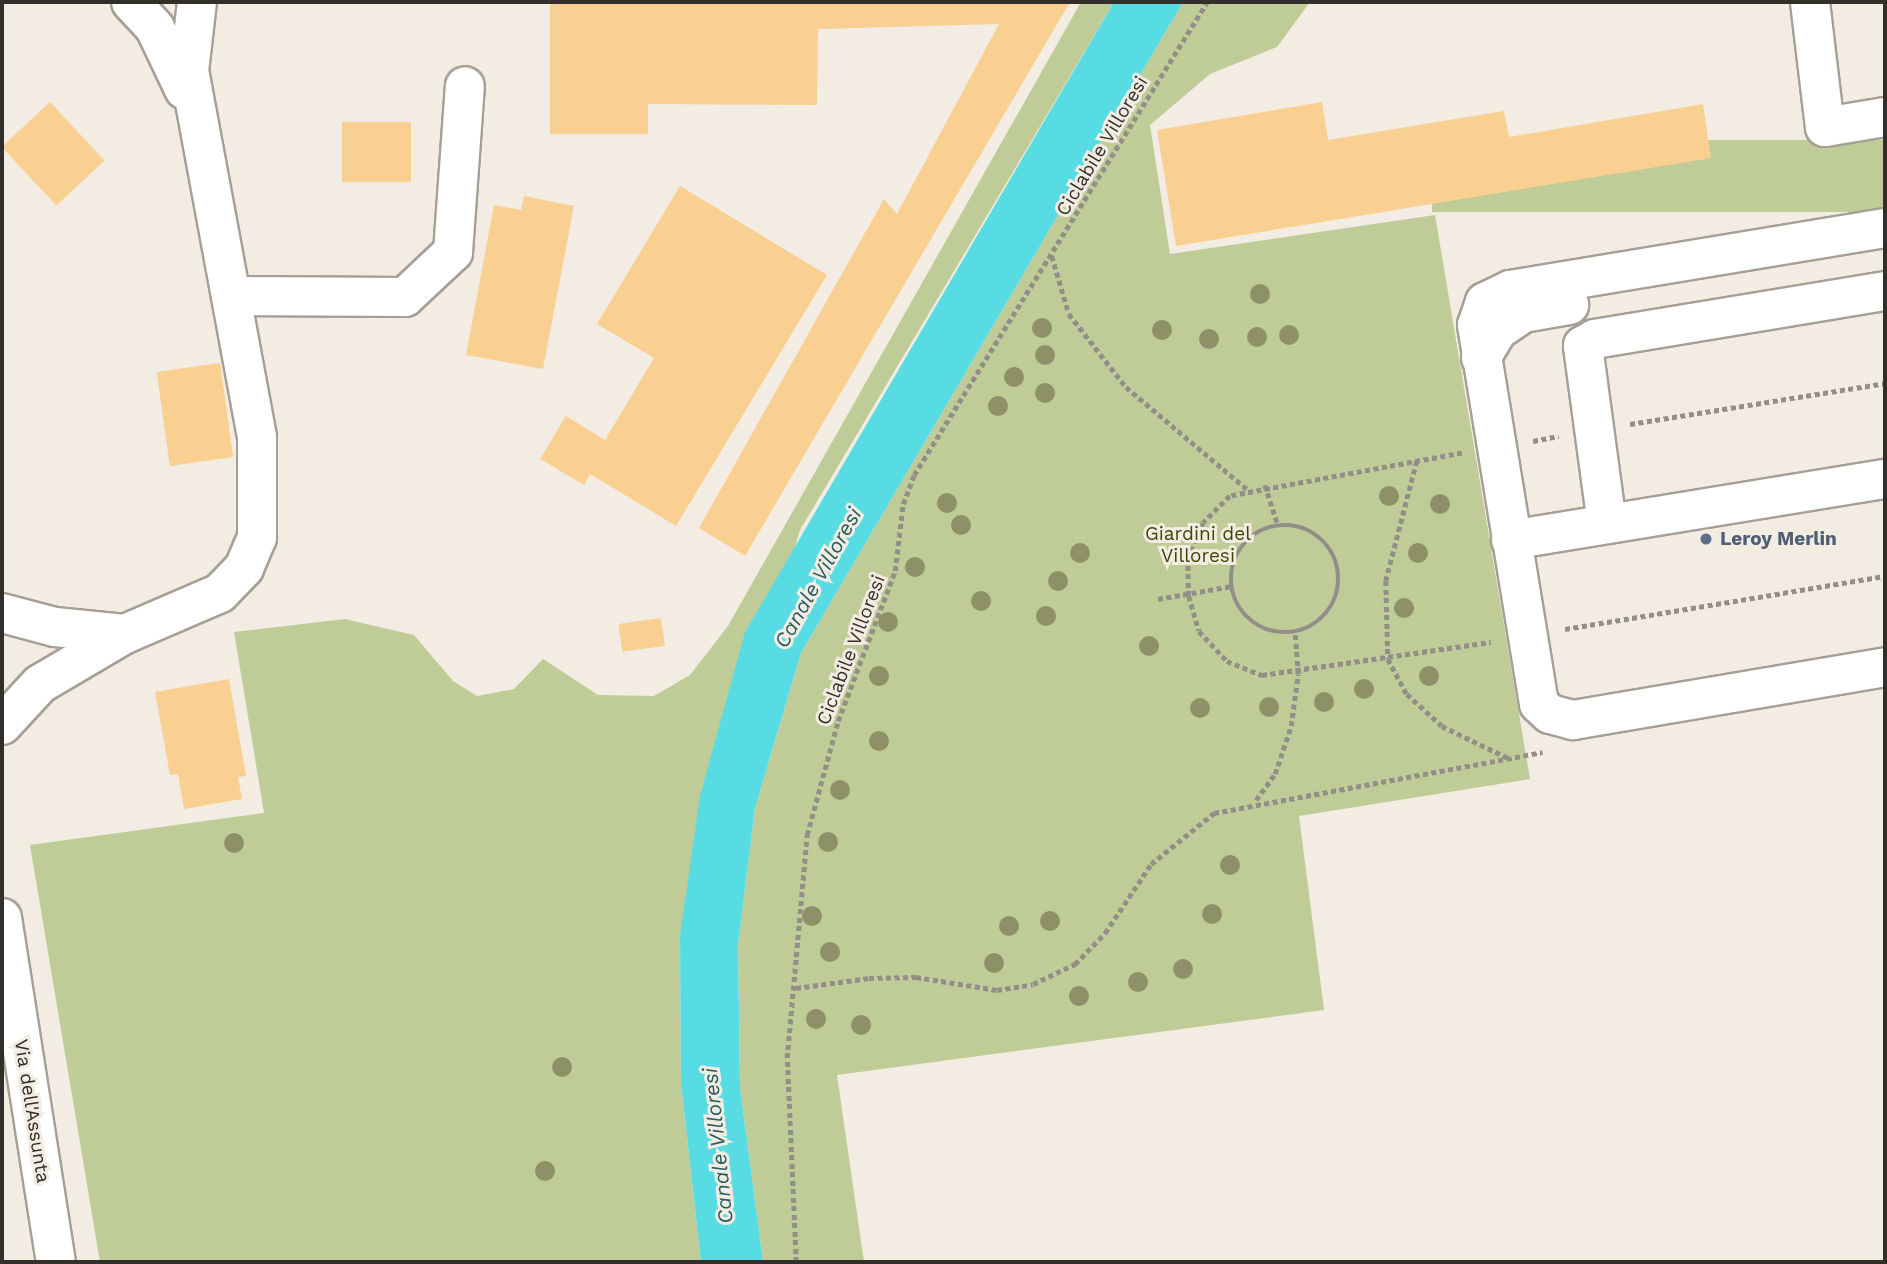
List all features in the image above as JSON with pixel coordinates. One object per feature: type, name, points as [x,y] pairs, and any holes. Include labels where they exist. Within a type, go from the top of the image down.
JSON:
[{"type":"main road","points":[[131,2],[172,58],[198,128]]},
{"type":"main road","points":[[2,725],[40,684],[125,634],[220,593],[244,568],[257,538],[260,471],[235,296],[198,128],[189,71],[197,2]]},
{"type":"main road","points":[[1810,2],[1825,127],[1885,117]]},
{"type":"main road","points":[[235,296],[405,297],[453,253],[465,86]]},
{"type":"main road","points":[[1885,228],[1510,290],[1485,302],[1477,325],[1539,704],[1550,714],[1573,720],[1885,667]]},
{"type":"main road","points":[[1481,358],[1498,330],[1523,313],[1885,255]]},
{"type":"main road","points":[[1607,524],[1583,346],[1595,339],[1885,290]]},
{"type":"main road","points":[[1511,540],[1885,479]]},
{"type":"main road","points":[[6,617],[125,634]]},
{"type":"main road","points":[[2,682],[40,684]]},
{"type":"main road","name":"Via dell'Assunta","points":[[2,919],[56,1262]]},
{"type":"path","name":"Ciclabile Villoresi","points":[[796,1262],[787,1058],[796,988],[798,912],[821,774],[885,605],[903,504],[914,475],[1207,2]]},
{"type":"path","points":[[1052,256],[1069,314],[1126,387],[1248,490]]},
{"type":"path","points":[[1417,461],[1386,581],[1388,659],[1407,694],[1443,726],[1508,758]]},
{"type":"path","points":[[1265,485],[1278,525]]},
{"type":"path","points":[[1278,525],[1297,525],[1318,537],[1340,571],[1336,600],[1324,618],[1295,634],[1269,632],[1247,619],[1232,586],[1241,546],[1278,525]]},
{"type":"path","points":[[1158,599],[1232,586]]},
{"type":"path","points":[[1255,800],[1275,774],[1291,726],[1298,674],[1295,634]]},
{"type":"path","points":[[796,988],[869,978],[916,977],[997,990],[1033,984],[1075,964],[1181,834],[1214,813],[1255,800],[1548,751]]},
{"type":"green space","points":[[1081,2],[1114,2],[800,530],[680,936],[681,1084],[701,1262],[100,1262],[30,845],[264,813],[234,632],[345,619],[414,635],[453,681],[477,696],[514,689],[543,659],[598,695],[654,696],[690,675],[728,626]]},
{"type":"green space","name":"Giardini del Villoresi","points":[[1183,2],[1310,2],[1277,47],[1210,74],[1150,125],[1170,254],[1435,215],[1530,779],[1299,816],[1324,1010],[837,1075],[864,1262],[763,1262],[740,1088],[738,945],[755,808],[801,653]]},
{"type":"green space","points":[[1432,140],[1885,140],[1885,212],[1432,212]]},
{"type":"water","name":"Canale Villoresi","points":[[1114,2],[1183,2],[801,653],[755,808],[738,945],[740,1088],[763,1262],[701,1262],[681,1084],[680,936],[700,796],[745,632]]},
{"type":"building","points":[[550,2],[1070,2],[745,556],[699,528],[884,199],[897,214],[999,24],[818,29],[817,105],[648,104],[648,134],[550,134]]},
{"type":"building","points":[[50,102],[105,161],[56,206],[2,147]]},
{"type":"building","points":[[1322,102],[1328,140],[1504,111],[1509,137],[1703,104],[1711,158],[1176,246],[1157,130]]},
{"type":"building","points":[[342,122],[411,122],[411,182],[342,182]]},
{"type":"building","points":[[680,186],[827,275],[676,526],[590,474],[584,485],[540,459],[566,416],[605,440],[654,358],[597,324]]},
{"type":"building","points":[[524,196],[574,206],[543,369],[466,355],[494,205],[521,210]]},
{"type":"building","points":[[220,363],[233,457],[170,466],[157,372]]},
{"type":"building","points":[[661,618],[665,646],[622,652],[618,624]]},
{"type":"building","points":[[229,679],[246,776],[238,777],[242,799],[184,809],[178,774],[170,775],[155,692]]},
{"type":"place","name":"Leroy Merlin","points":[[1706,539]]}]
